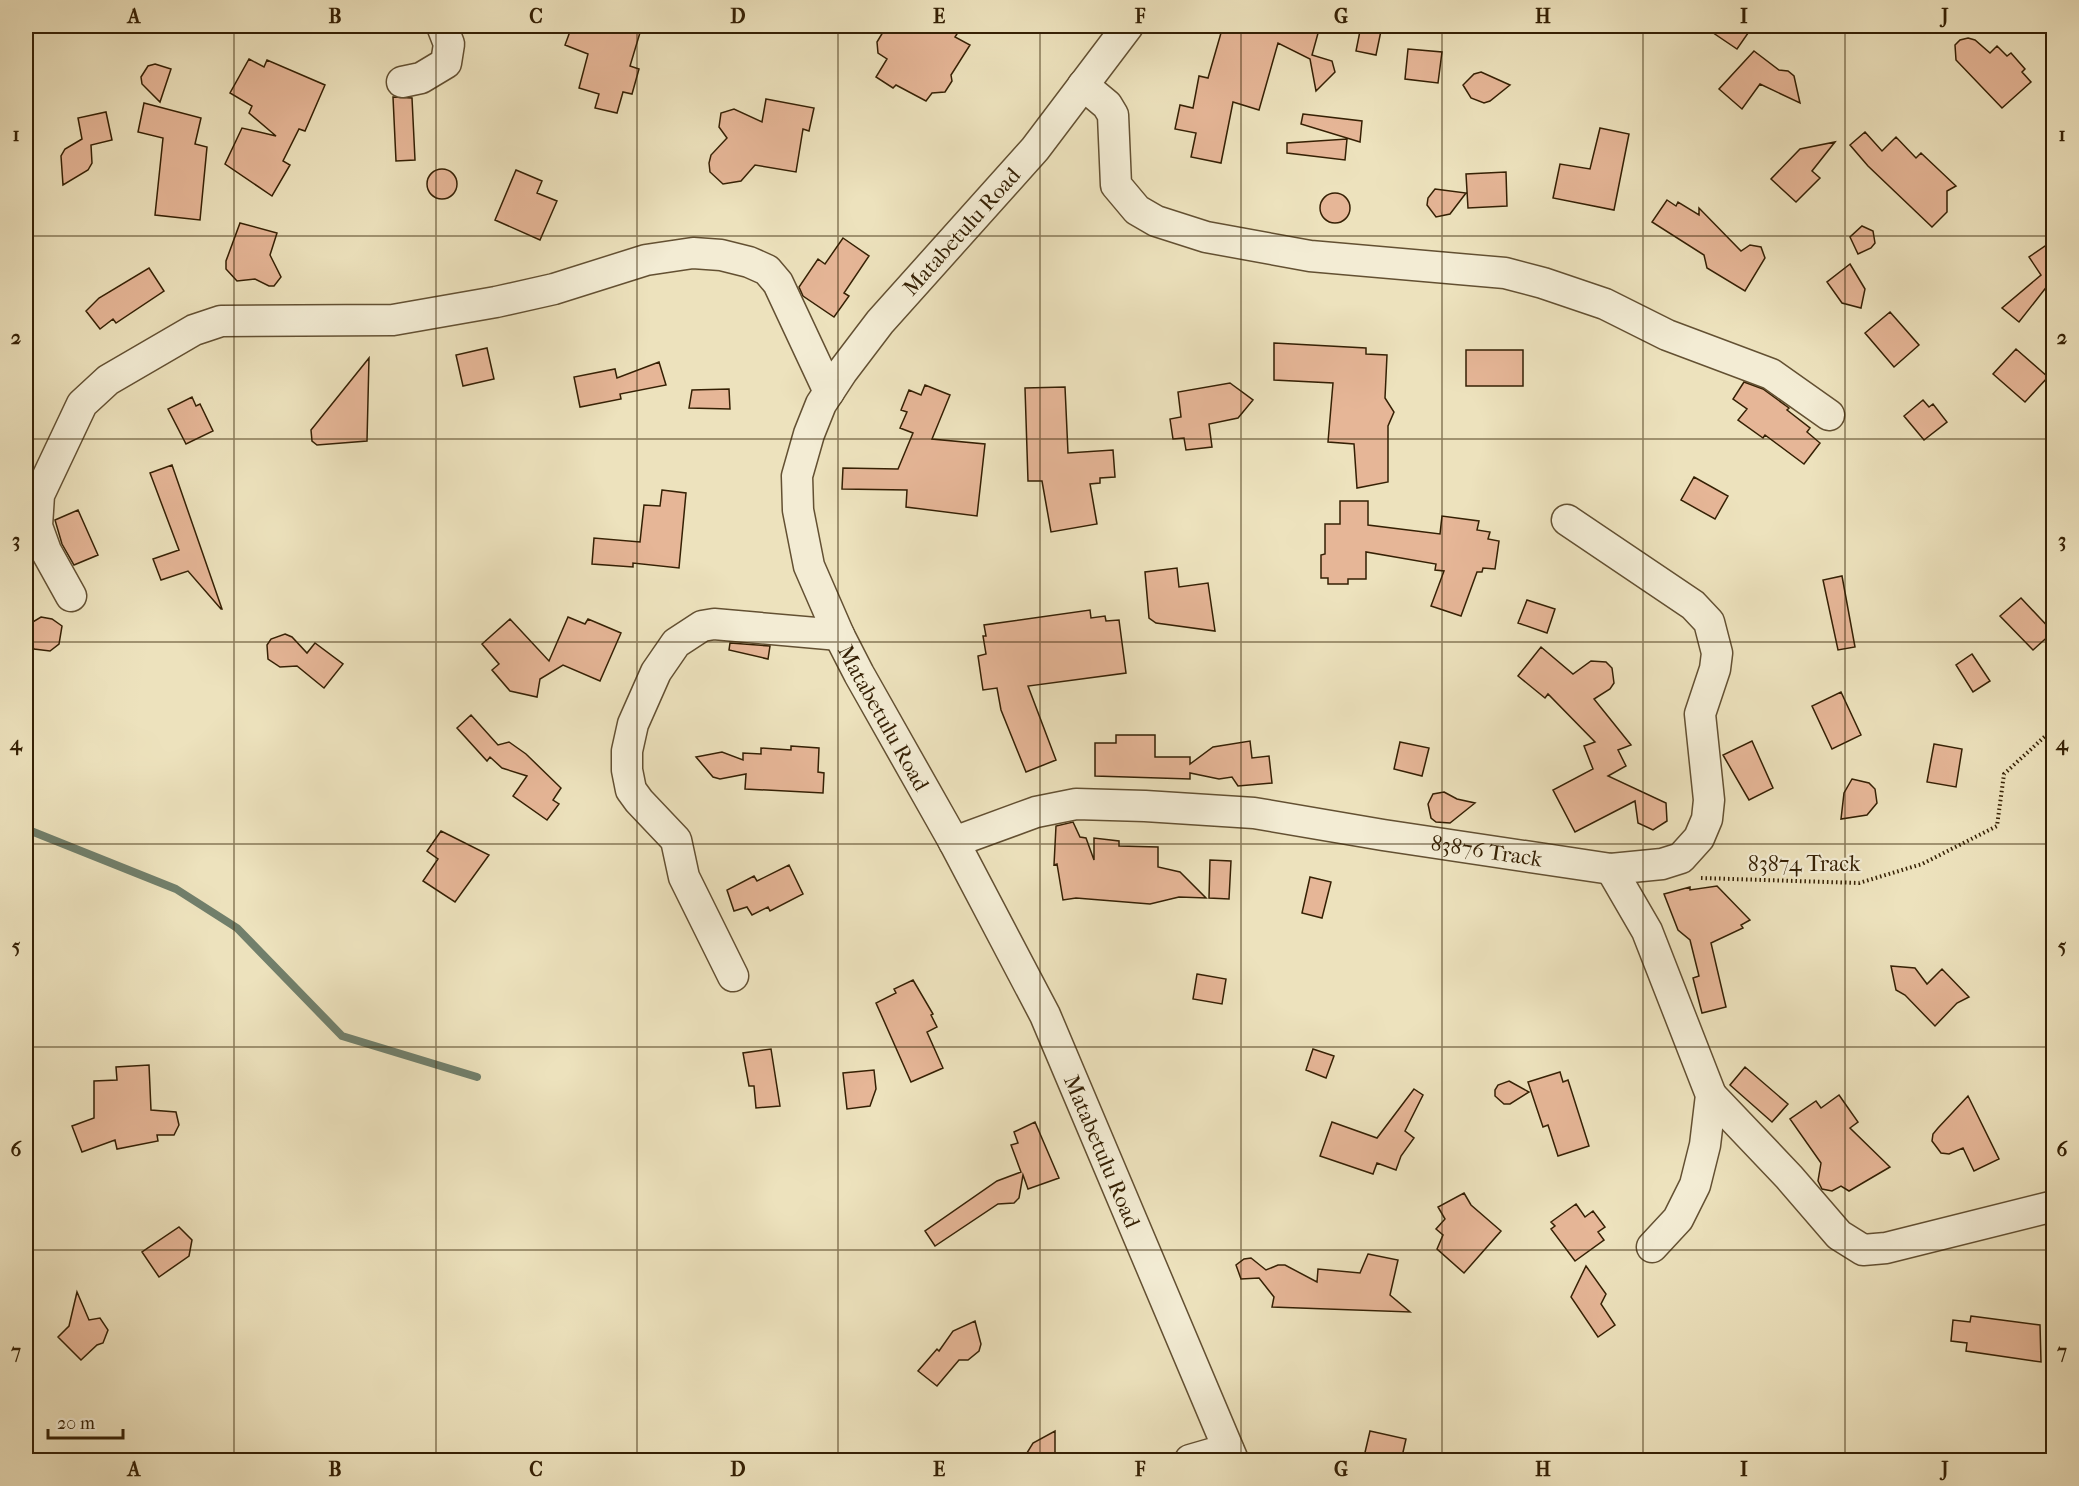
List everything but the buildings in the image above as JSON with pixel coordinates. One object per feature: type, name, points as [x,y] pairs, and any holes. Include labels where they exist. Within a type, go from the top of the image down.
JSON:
[{"type":"street","points":[[402,82],[421,78],[446,63],[449,44],[442,26]]},
{"type":"street","name":"Matabetulu Road","points":[[1128,26],[1035,149],[880,322],[829,392],[809,434],[797,476],[798,510],[809,566],[839,635],[954,842],[1045,1015],[1230,1455]]},
{"type":"street","points":[[1083,85],[1107,105],[1113,115],[1116,185],[1137,210],[1156,221],[1206,237],[1310,256],[1505,273],[1543,283],[1605,304],[1667,335],[1771,374],[1829,415]]},
{"type":"street","points":[[71,596],[46,551],[37,526],[39,495],[82,404],[108,380],[194,330],[220,321],[393,320],[554,289],[646,260],[693,253],[721,255],[749,262],[766,270],[777,283],[829,392]]},
{"type":"street","name":"83876 Track","points":[[954,842],[1036,812],[1076,804],[1254,813],[1611,869],[1662,864],[1681,858],[1691,850],[1707,819],[1709,800],[1700,714],[1715,669],[1716,641],[1709,622],[1693,605],[1567,520]]},
{"type":"street","points":[[733,976],[684,877],[676,840],[631,790],[627,751],[633,724],[656,672],[676,643],[702,626],[714,624],[839,635]]},
{"type":"street","points":[[1611,869],[1647,931],[1711,1095],[1789,1177],[1839,1235],[1863,1250],[1886,1248],[2054,1206]]},
{"type":"street","points":[[1652,1247],[1677,1219],[1695,1185],[1705,1145],[1711,1095]]},
{"type":"street","points":[[1190,1461],[1230,1455]]},
{"type":"path","name":"83874 Track","points":[[1662,864],[1695,878],[1859,883],[1922,864],[1997,826],[2004,774],[2054,728]]},
{"type":"waterway","points":[[26,829],[176,889],[237,928],[342,1036],[477,1077]]}]
